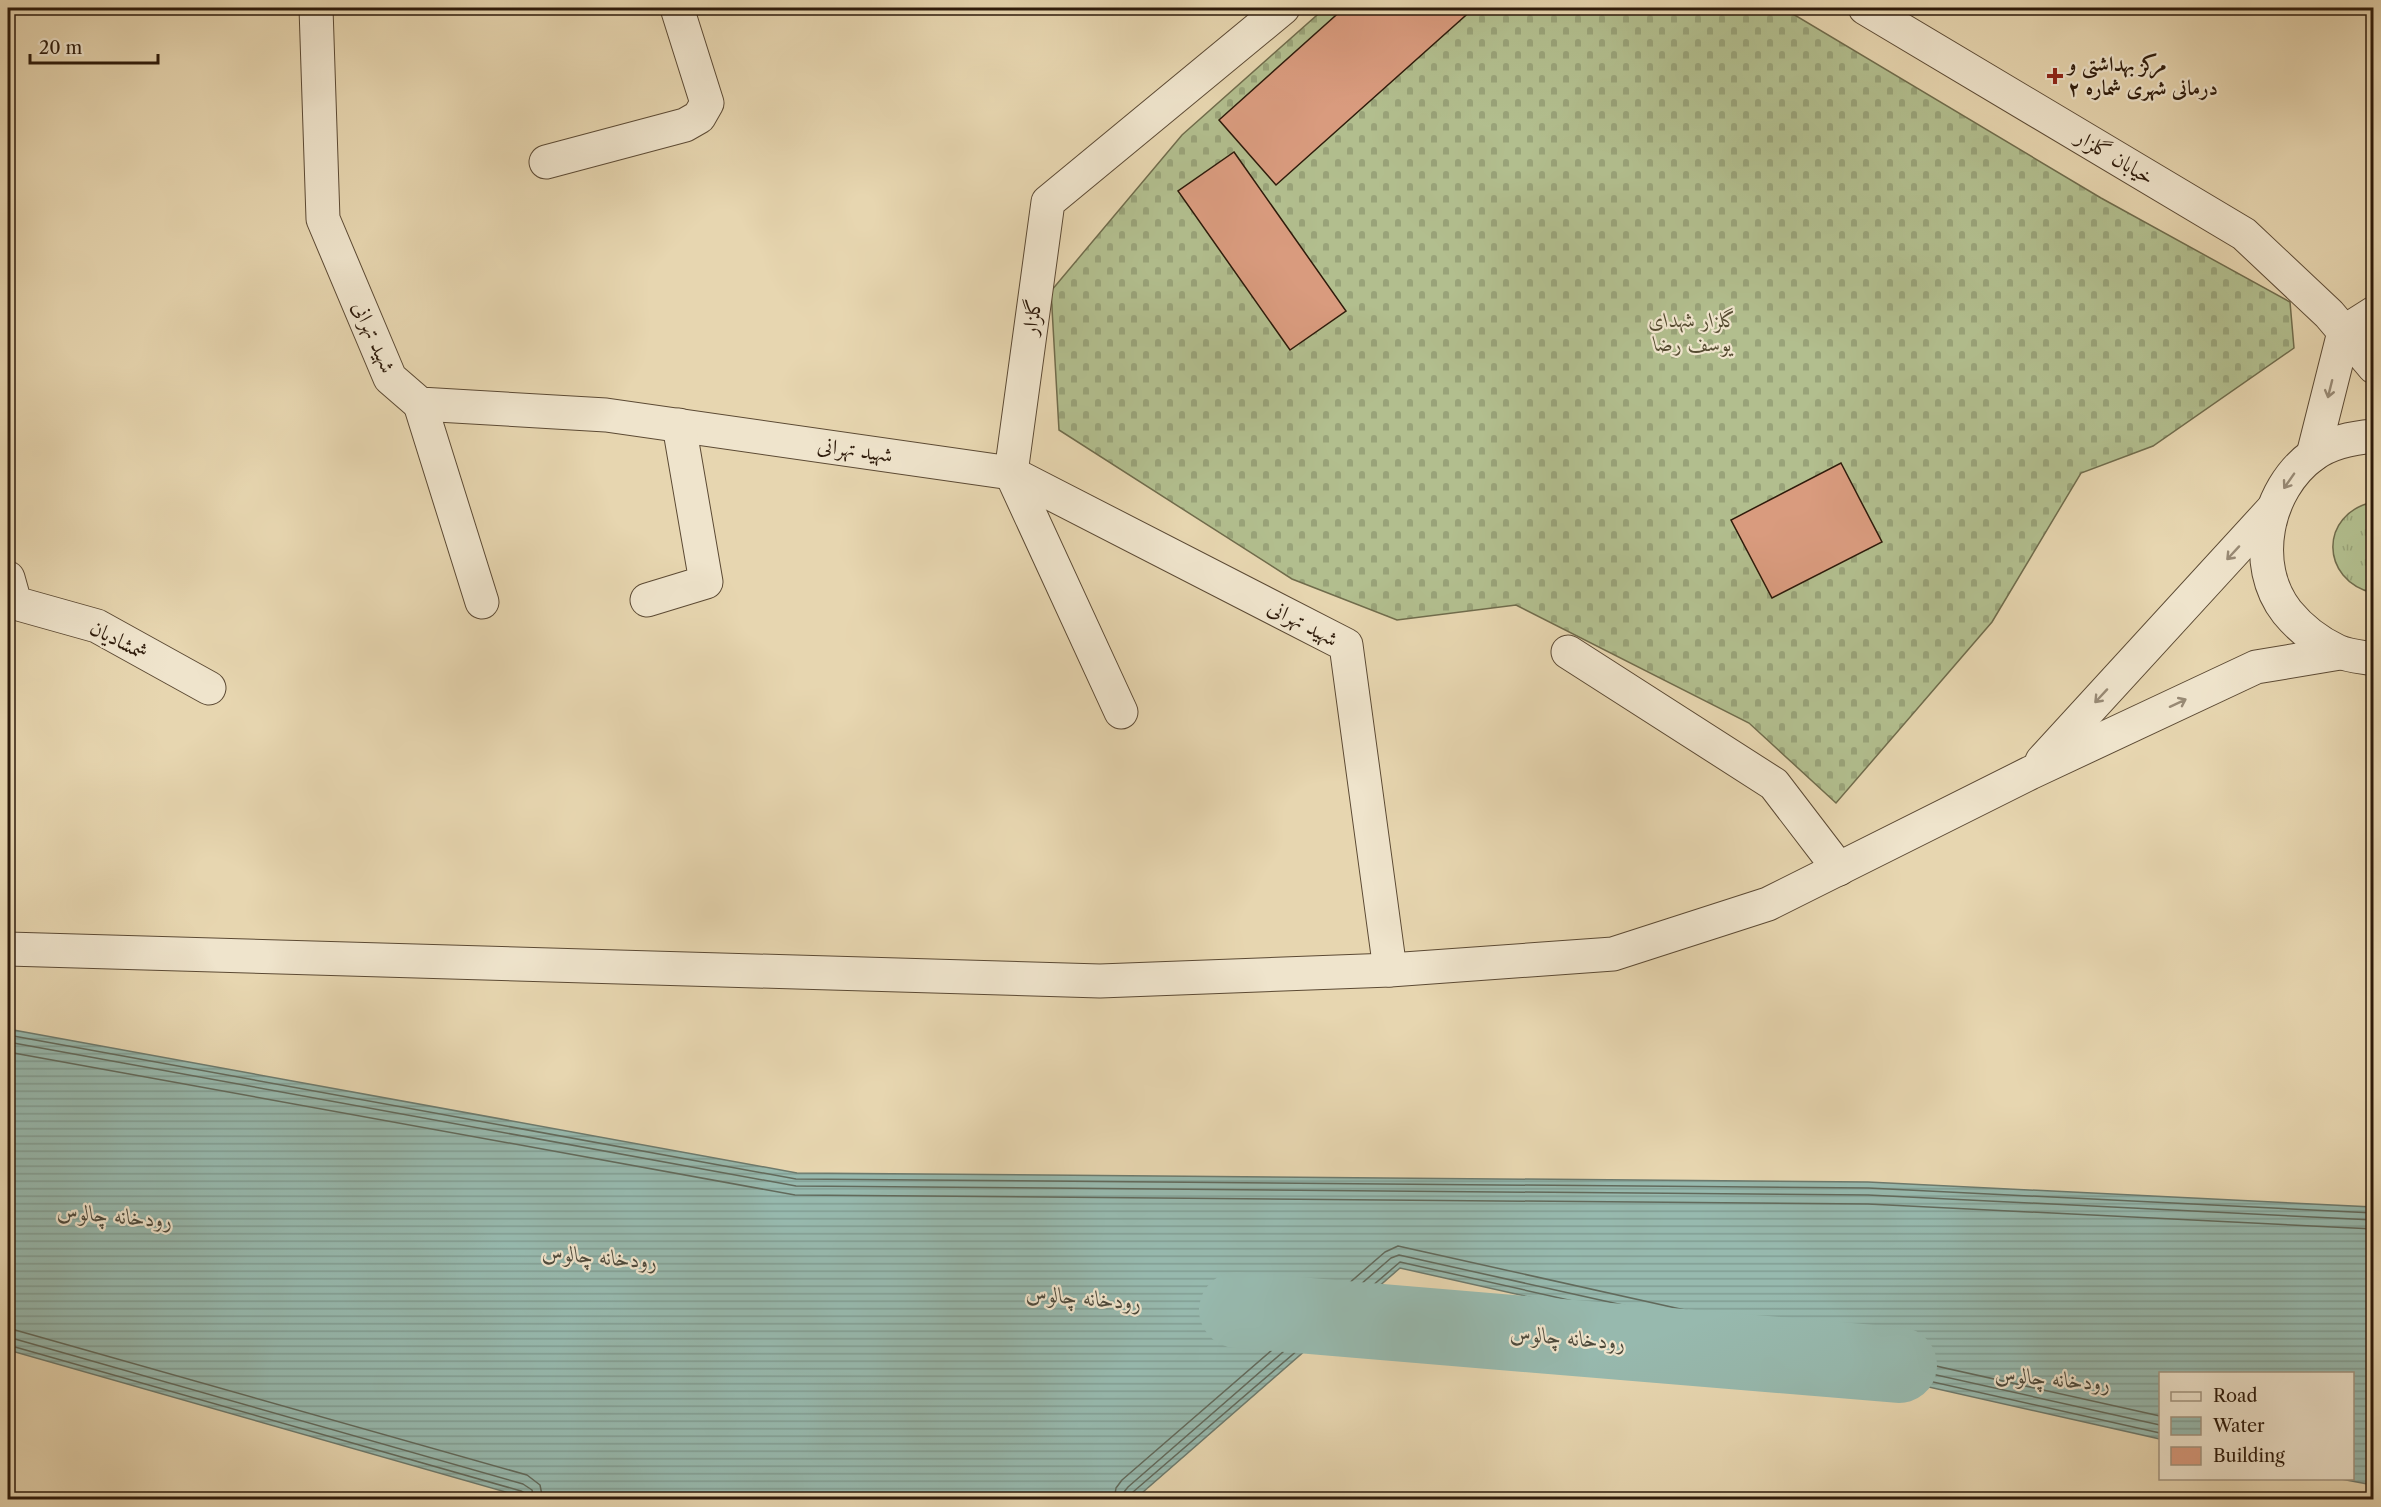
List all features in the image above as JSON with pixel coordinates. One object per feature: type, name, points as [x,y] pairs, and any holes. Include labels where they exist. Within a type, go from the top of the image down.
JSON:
[{"type":"street","name":"شهید تهرانی","points":[[316,8],[323,219],[390,378],[420,404],[606,415],[1011,473],[1346,645],[1390,970]]},
{"type":"street","points":[[546,162],[685,125],[699,117],[707,103],[677,8]]},
{"type":"street","name":"گلزار","points":[[1011,473],[1048,202],[1283,8]]},
{"type":"street","name":"خیابان گلزار","points":[[1865,8],[2244,234],[2329,314],[2373,367]]},
{"type":"street","points":[[2313,455],[2344,332],[2373,313]]},
{"type":"street","points":[[420,404],[482,602]]},
{"type":"street","points":[[647,600],[706,582],[679,425]]},
{"type":"street","points":[[2030,773],[2272,510],[2289,479],[2313,455],[2348,439],[2373,436]]},
{"type":"street","points":[[1011,473],[1121,712]]},
{"type":"street","points":[[2272,510],[2266,544],[2270,579],[2286,610],[2310,635],[2340,653]]},
{"type":"street","name":"شمشادیان","points":[[8,578],[15,603],[97,626],[209,688]]},
{"type":"street","points":[[1568,652],[1774,784],[1839,869]]},
{"type":"street","points":[[8,949],[1100,981],[1390,970],[1613,954],[1768,904],[2030,773],[2256,667],[2340,653],[2373,659]]},
{"type":"green space","name":"گلزار شهدای یوسف رضا","points":[[1325,8],[1783,8],[2101,198],[2290,302],[2294,348],[2153,446],[2081,473],[1992,622],[1836,803],[1749,723],[1516,605],[1397,620],[1292,579],[1059,430],[1051,291],[1182,135]]},
{"type":"green space","points":[[2374,502],[2373,593],[2356,586],[2343,575],[2335,562],[2333,547],[2335,533],[2343,519],[2355,509]]},
{"type":"water","points":[[8,1029],[797,1173],[1868,1182],[2373,1207],[2373,1485],[2346,1480],[2354,1480],[2354,1372],[2159,1372],[2159,1439],[1400,1268],[1135,1499],[530,1499],[8,1350]]},
{"type":"building","points":[[1344,8],[1474,8],[1276,185],[1219,120]]},
{"type":"building","points":[[1234,152],[1346,311],[1290,350],[1178,191]]},
{"type":"building","points":[[1841,463],[1882,542],[1772,598],[1731,520]]},
{"type":"waterway","name":"رودخانه چالوس","points":[[1237,1310],[1899,1365]]},
{"type":"place","name":"مرکز بهداشتی و درمانی شهری شماره ۲","points":[[2055,76]]}]
